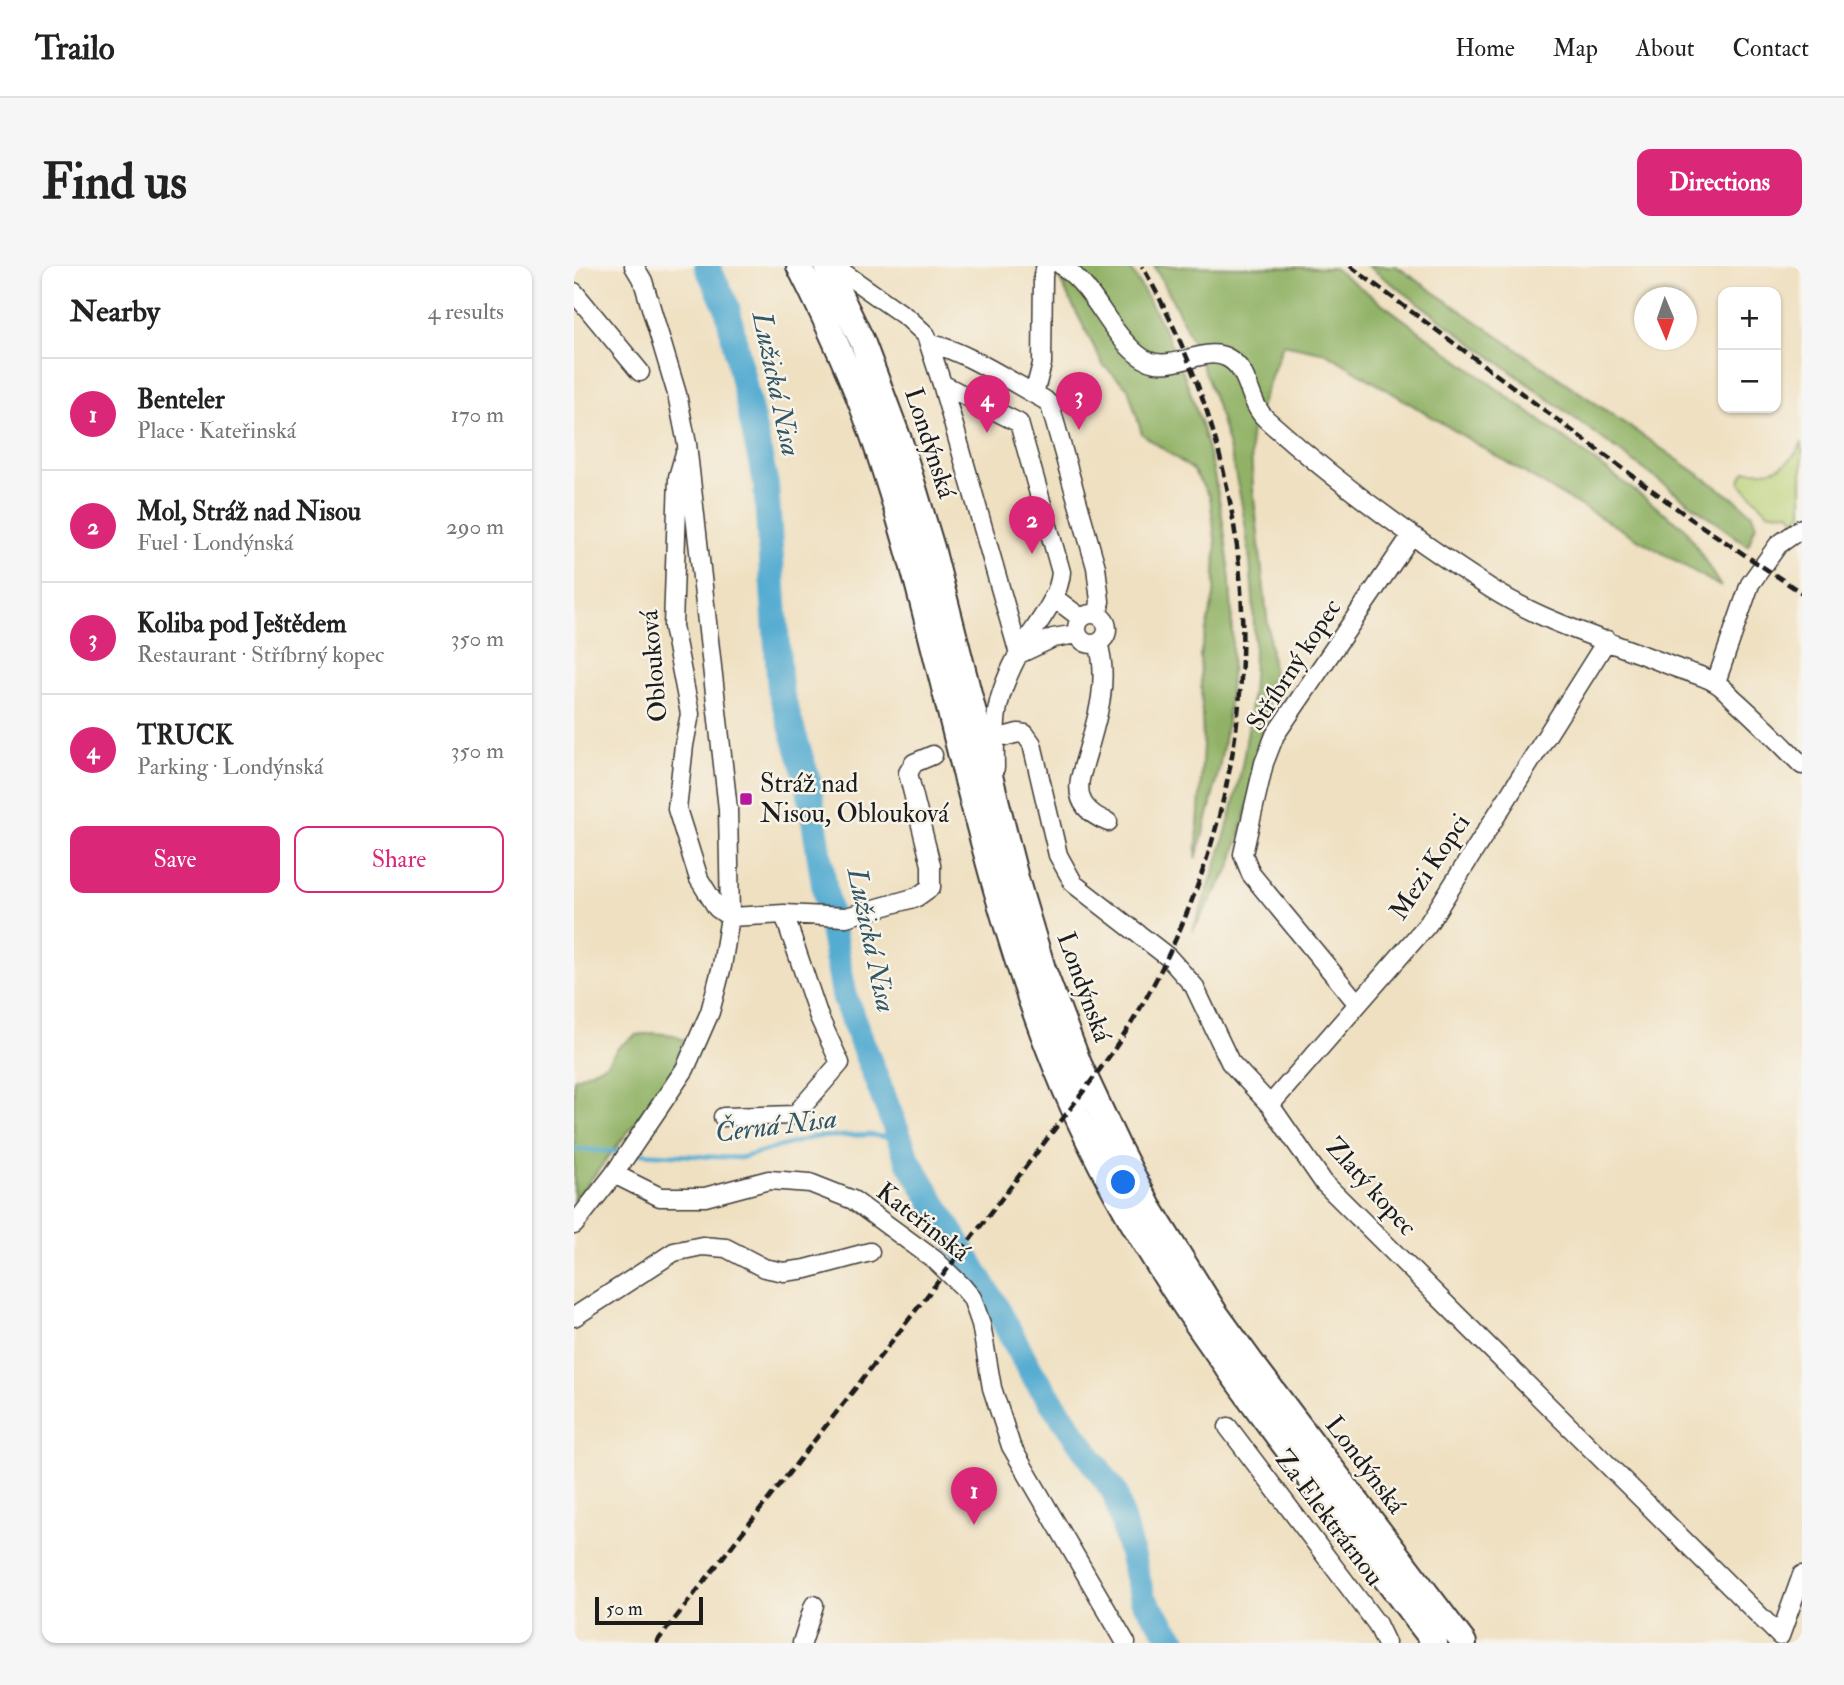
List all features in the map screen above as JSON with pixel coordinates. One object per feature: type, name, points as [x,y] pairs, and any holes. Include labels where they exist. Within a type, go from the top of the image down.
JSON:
[{"type":"highway","name":"Londýnská","points":[[799,266],[852,382],[885,473],[1007,929],[1056,1067],[1111,1185],[1175,1295],[1223,1364],[1435,1643]]},
{"type":"highway","name":"Londýnská","points":[[826,266],[862,341],[901,445],[932,548],[1017,883],[1053,995],[1079,1064],[1149,1207],[1214,1311],[1464,1643]]},
{"type":"street","points":[[574,1225],[614,1174],[684,1069],[710,1012],[722,967],[730,917],[728,809],[687,444],[677,394],[643,281],[634,266]]},
{"type":"street","points":[[838,266],[909,319],[926,335],[1019,654]]},
{"type":"street","points":[[1034,394],[1042,364],[1043,275],[1046,266]]},
{"type":"street","points":[[1062,266],[1077,276],[1126,345],[1140,357],[1165,365],[1217,354],[1229,359],[1238,367],[1249,385],[1252,401],[1263,416],[1411,537],[1520,607],[1716,682],[1802,765]]},
{"type":"street","points":[[574,292],[640,372]]},
{"type":"street","points":[[929,344],[940,345],[961,355],[1050,405],[1096,567],[1100,601],[1085,622],[1087,644],[1098,643],[1106,636],[1107,631],[1104,620],[1085,622],[1019,654]]},
{"type":"street","points":[[942,384],[1019,423],[1061,572],[1053,597],[1019,654],[1000,694],[994,721],[995,792]]},
{"type":"street","name":"Oblouková","points":[[687,444],[678,477],[673,626],[690,714],[677,809],[699,879],[717,908],[730,917]]},
{"type":"street","points":[[1716,682],[1750,584],[1778,545],[1802,528]]},
{"type":"street","name":"Stříbrný kopec","points":[[1358,1004],[1251,874],[1243,855],[1264,763],[1275,734],[1411,537]]},
{"type":"street","points":[[1053,597],[1085,622]]},
{"type":"street","name":"Mezi Kopci","points":[[1270,1105],[1428,924],[1607,640]]},
{"type":"street","points":[[1098,643],[1104,666],[1103,689],[1079,791],[1089,813],[1108,822]]},
{"type":"street","name":"Zlatý kopec","points":[[1007,736],[1025,734],[1032,744],[1058,855],[1074,884],[1168,957],[1194,986],[1230,1062],[1270,1105],[1324,1183],[1783,1640],[1802,1575]]},
{"type":"street","points":[[730,917],[784,914],[846,917],[909,900],[931,887],[931,865],[908,773],[914,763],[933,755]]},
{"type":"street","points":[[723,1117],[795,1115],[840,1063],[819,1017],[784,914]]},
{"type":"street","name":"Kateřinská","points":[[614,1174],[660,1197],[705,1197],[769,1180],[810,1183],[853,1200],[935,1260],[972,1298],[981,1324],[992,1388],[1011,1446],[1126,1643]]},
{"type":"street","points":[[574,1317],[674,1252],[702,1246],[726,1248],[764,1268],[783,1272],[806,1269],[870,1252]]},
{"type":"street","name":"Za Elektrárnou","points":[[1227,1427],[1377,1624],[1386,1643]]},
{"type":"street","points":[[802,1643],[814,1605]]},
{"type":"green space","points":[[1053,266],[1129,266],[1180,365],[1194,402],[1215,479],[1228,558],[1231,677],[1219,769],[1196,859],[1203,746],[1200,655],[1214,596],[1216,548],[1210,497],[1193,470],[1142,434],[1128,388],[1103,365]]},
{"type":"green space","points":[[1154,266],[1334,268],[1685,528],[1721,587],[1551,489],[1326,353],[1283,344],[1250,435],[1253,488],[1273,672],[1253,789],[1231,866],[1192,932],[1224,840],[1246,744],[1253,679],[1251,572],[1234,465],[1219,413],[1179,313]]},
{"type":"green space","points":[[1368,266],[1396,266],[1736,500],[1752,514],[1756,525],[1748,546]]},
{"type":"green space","points":[[1802,442],[1802,513],[1795,521],[1790,512],[1769,513],[1740,483],[1746,471],[1770,470],[1787,462]]},
{"type":"green space","points":[[636,1035],[674,1035],[686,1042],[678,1068],[574,1201],[574,1079],[606,1064],[619,1047]]},
{"type":"waterway","name":"Lužická Nisa","points":[[707,266],[727,307],[766,485],[780,690],[808,781],[845,999],[908,1160],[994,1303],[1031,1372],[1115,1493],[1143,1599],[1176,1643]]},
{"type":"waterway","name":"Černá Nisa","points":[[634,1153],[740,1158],[814,1137],[869,1135],[900,1139]]},
{"type":"waterway","name":"Černá Nisa","points":[[574,1149],[622,1152]]},
{"type":"railway","points":[[656,1643],[1104,1063],[1141,1007],[1185,917],[1217,825],[1236,731],[1242,637],[1236,542],[1218,448],[1186,356],[1142,266]]},
{"type":"railway","points":[[1350,266],[1691,519],[1802,593]]},
{"type":"place","name":"Koliba pod Ještědem","points":[[1079,430]]},
{"type":"place","name":"TRUCK","points":[[987,433]]},
{"type":"place","name":"Mol, Stráž nad Nisou","points":[[1032,554]]},
{"type":"place","name":"Stráž nad Nisou, Oblouková","points":[[746,799]]},
{"type":"place","name":"Benteler","points":[[974,1525]]}]
